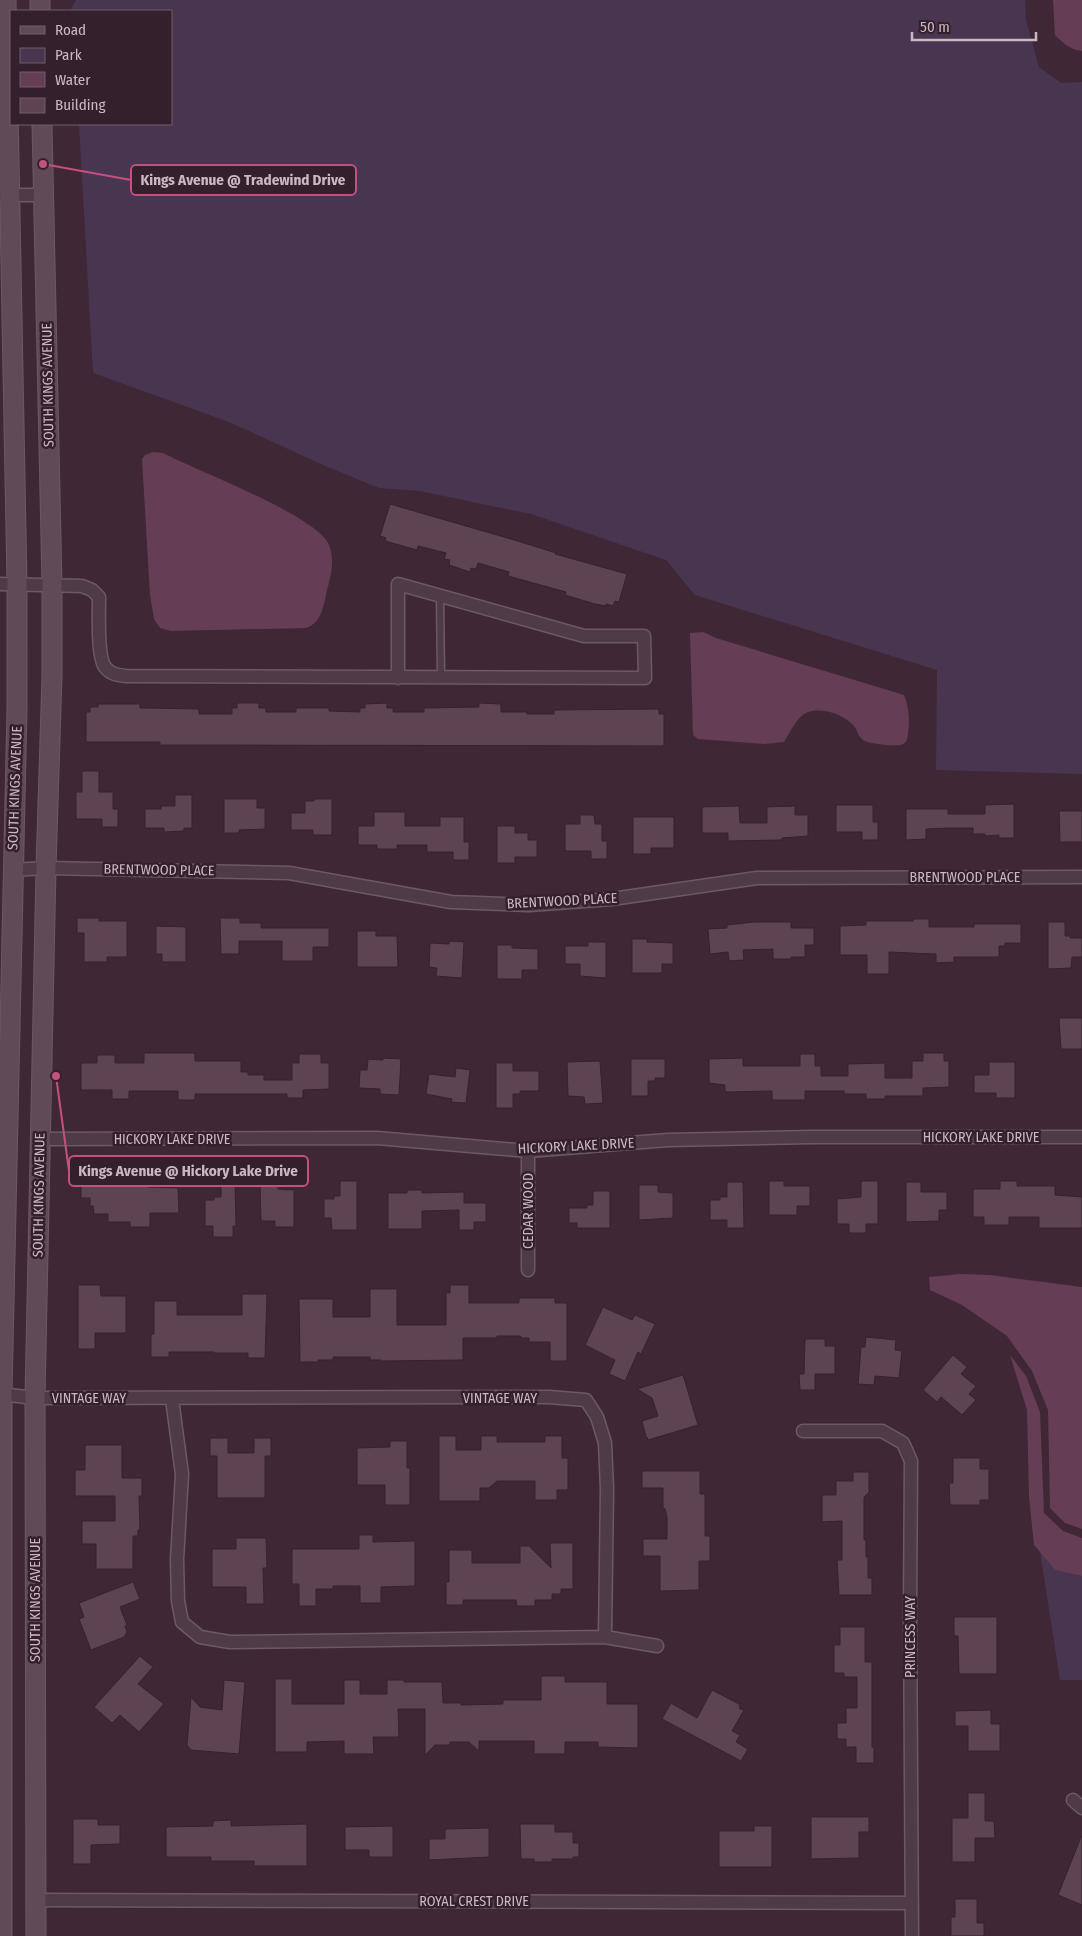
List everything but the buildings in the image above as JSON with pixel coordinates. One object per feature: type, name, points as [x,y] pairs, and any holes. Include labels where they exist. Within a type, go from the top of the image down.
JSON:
[{"type":"main road","name":"SOUTH KINGS AVENUE","points":[[2,1936],[1,1394],[3,1209],[17,708],[9,584],[5,195],[6,0]]},
{"type":"main road","name":"SOUTH KINGS AVENUE","points":[[36,1936],[35,1398],[52,675],[52,585],[42,125]]},
{"type":"street","points":[[5,195],[43,195]]},
{"type":"street","points":[[9,584],[82,586],[92,590],[98,597],[103,665],[109,672],[117,675],[398,678],[645,678],[644,636],[584,636],[398,584],[398,678]]},
{"type":"street","name":"BRENTWOOD PLACE","points":[[12,870],[46,868],[289,872],[451,902],[529,905],[612,899],[757,878],[1082,877]]},
{"type":"street","name":"HICKORY LAKE DRIVE","points":[[41,1139],[377,1138],[528,1151],[677,1140],[1082,1138]]},
{"type":"street","name":"CEDAR WOOD","points":[[528,1151],[528,1270]]},
{"type":"street","name":"VINTAGE WAY","points":[[1,1394],[35,1398],[549,1398],[586,1400],[597,1417],[605,1442],[607,1489],[605,1637]]},
{"type":"street","points":[[172,1399],[182,1474],[177,1560],[178,1601],[182,1622],[200,1637],[230,1642],[605,1637],[657,1646]]},
{"type":"street","name":"PRINCESS WAY","points":[[803,1431],[882,1431],[903,1442],[911,1461],[912,1936]]},
{"type":"street","name":"ROYAL CREST DRIVE","points":[[36,1900],[912,1903]]},
{"type":"lane","points":[[440,596],[442,678]]},
{"type":"green space","points":[[76,0],[1025,0],[1026,20],[1039,67],[1061,83],[1082,82],[1082,774],[936,770],[937,670],[695,595],[666,560],[531,514],[420,491],[379,488],[323,465],[229,422],[93,373],[79,125],[172,125],[172,10],[71,10]]},
{"type":"green space","points":[[1040,1552],[1055,1570],[1082,1576],[1082,1680],[1060,1680]]},
{"type":"water","points":[[1053,0],[1082,0],[1082,51],[1070,48],[1055,35]]},
{"type":"water","points":[[153,452],[163,453],[254,494],[303,521],[320,533],[329,545],[332,562],[323,607],[316,622],[306,628],[171,631],[160,628],[154,619],[150,595],[142,459],[145,455]]},
{"type":"water","points":[[703,632],[716,638],[904,695],[909,719],[906,741],[903,744],[884,745],[865,741],[850,722],[823,711],[807,712],[803,715],[795,723],[784,742],[764,744],[698,739],[693,735],[690,633]]},
{"type":"water","points":[[960,1274],[990,1275],[1082,1287],[1082,1529],[1065,1523],[1050,1508],[1048,1410],[1032,1371],[1007,1336],[962,1305],[930,1290],[929,1277]]},
{"type":"water","points":[[1010,1355],[1026,1376],[1040,1412],[1044,1513],[1063,1531],[1082,1538],[1082,1576],[1055,1570],[1034,1545],[1029,1497],[1027,1410]]},
{"type":"place","name":"Kings Avenue @ Tradewind Drive","points":[[43,164]]},
{"type":"place","name":"Kings Avenue @ Hickory Lake Drive","points":[[56,1076]]}]
